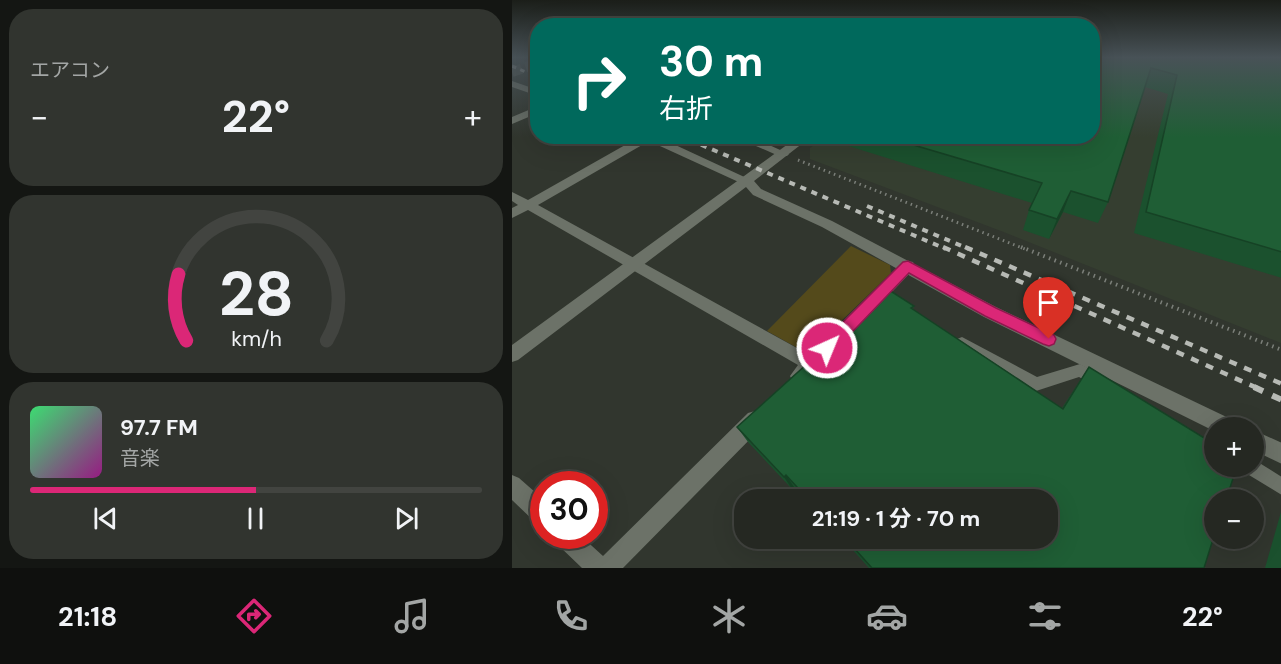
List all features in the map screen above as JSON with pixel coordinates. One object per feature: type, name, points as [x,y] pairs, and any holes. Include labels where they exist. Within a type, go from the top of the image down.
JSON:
[{"type":"street","points":[[513,85],[530,90]]},
{"type":"street","points":[[512,121],[530,113]]},
{"type":"street","points":[[512,214],[635,144]]},
{"type":"street","points":[[663,144],[747,182],[757,192],[827,224],[990,312],[1205,417]]},
{"type":"street","points":[[758,144],[784,154]]},
{"type":"street","points":[[512,355],[797,144]]},
{"type":"street","points":[[512,196],[635,264],[819,356]]},
{"type":"street","points":[[787,389],[908,266]]},
{"type":"street","points":[[607,568],[770,405]]},
{"type":"street","points":[[1264,445],[1282,454]]},
{"type":"street","points":[[512,485],[530,502]]},
{"type":"street","points":[[579,549],[599,568]]},
{"type":"lane","points":[[946,335],[1036,384],[1079,370],[1110,387]]},
{"type":"lane","points":[[1264,475],[1282,486]]},
{"type":"path","points":[[784,154],[1282,350]]},
{"type":"shaded area","points":[[1100,85],[1281,85],[1281,343],[1001,231],[810,159],[810,148],[815,144],[1100,144]]},
{"type":"shaded area","points":[[851,246],[890,265],[891,273],[810,351],[803,351],[767,331]]},
{"type":"building","points":[[1100,85],[1146,85],[1108,202],[1071,191],[1057,219],[1029,210],[1042,183],[910,144],[1100,144]]},
{"type":"building","points":[[1175,85],[1282,85],[1282,252],[1146,212]]},
{"type":"building","points":[[889,290],[914,306],[911,308],[1063,409],[1089,367],[1204,438],[1204,477],[1233,477],[1230,489],[1204,489],[1204,549],[1210,549],[1204,568],[872,568],[855,549],[1058,549],[1058,489],[799,489],[786,475],[784,477],[737,427]]},
{"type":"railway","points":[[699,144],[946,249]]},
{"type":"railway","points":[[867,206],[969,249]]},
{"type":"railway","points":[[943,247],[1257,388]]},
{"type":"railway","points":[[965,247],[1282,384]]},
{"type":"railway","points":[[1254,387],[1282,400]]},
{"type":"route","points":[[827,348],[908,266],[990,312],[1049,339]]}]
